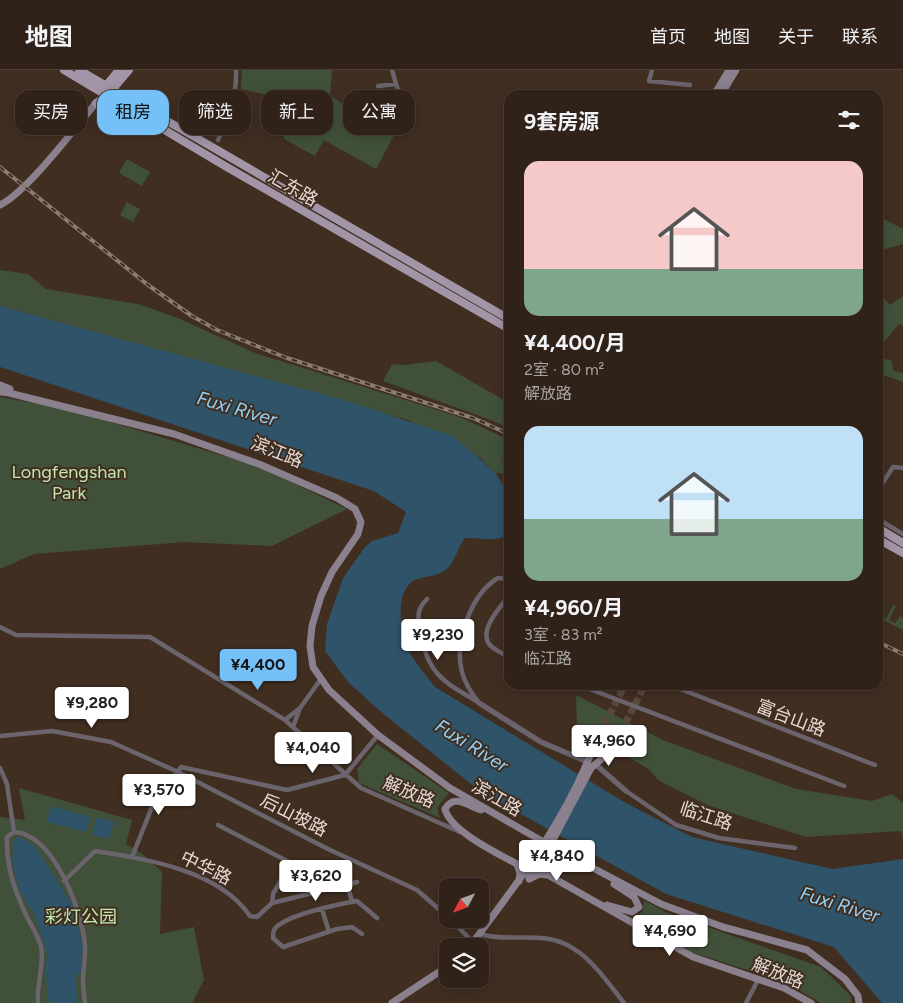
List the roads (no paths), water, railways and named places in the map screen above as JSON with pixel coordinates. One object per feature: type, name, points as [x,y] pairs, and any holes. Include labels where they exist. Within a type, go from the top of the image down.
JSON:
[{"type":"main road","name":"汇东路","points":[[64,70],[104,90]]},
{"type":"main road","name":"汇东路","points":[[79,70],[105,90]]},
{"type":"main road","points":[[107,90],[119,70]]},
{"type":"main road","points":[[107,90],[129,70]]},
{"type":"main road","points":[[717,90],[729,70]]},
{"type":"main road","points":[[724,90],[736,70]]},
{"type":"main road","points":[[0,206],[12,197],[30,178],[96,103]]},
{"type":"main road","name":"汇东路","points":[[169,127],[504,316]]},
{"type":"main road","name":"汇东路","points":[[169,128],[504,326]]},
{"type":"main road","name":"滨江路","points":[[0,386],[174,430],[261,461],[339,494],[358,506],[365,521],[362,536],[336,574],[326,595],[316,625],[314,646],[321,679]]},
{"type":"main road","name":"滨江路","points":[[0,392],[174,434],[259,464],[337,498],[354,509],[361,522],[358,534],[332,572],[321,596],[312,626],[310,646],[314,667],[330,690],[378,735],[450,788],[492,813],[661,904],[723,927],[807,950],[845,979],[858,996],[859,1003]]},
{"type":"main road","points":[[883,531],[903,543]]},
{"type":"main road","points":[[883,542],[903,554]]},
{"type":"main road","points":[[481,938],[542,853],[590,765],[595,743]]},
{"type":"main road","points":[[590,765],[611,751]]},
{"type":"main road","points":[[481,844],[453,822],[445,809],[448,804],[457,800],[492,813]]},
{"type":"main road","name":"解放路","points":[[481,844],[517,864]]},
{"type":"main road","points":[[523,881],[517,864],[526,863],[542,853]]},
{"type":"main road","points":[[478,938],[523,881],[533,876],[548,875],[542,853]]},
{"type":"main road","points":[[596,902],[632,912],[639,907],[634,897],[603,874]]},
{"type":"main road","name":"解放路","points":[[548,875],[694,957],[784,988],[811,1003]]},
{"type":"main road","points":[[392,1003],[439,972]]},
{"type":"main road","points":[[403,1003],[439,978]]},
{"type":"street","points":[[218,140],[231,114],[235,98],[236,70]]},
{"type":"street","points":[[392,70],[398,90]]},
{"type":"street","points":[[652,70],[649,81],[690,85]]},
{"type":"street","points":[[378,86],[396,84]]},
{"type":"street","points":[[883,481],[893,466],[903,468]]},
{"type":"street","points":[[883,522],[903,534]]},
{"type":"street","name":"临江路","points":[[504,579],[498,578],[486,587],[472,609],[466,624],[461,647],[462,671],[479,703],[541,742],[590,765],[676,825],[719,838],[795,848]]},
{"type":"street","points":[[427,599],[421,605],[418,616],[422,646],[430,666],[445,683],[479,703]]},
{"type":"street","points":[[504,603],[486,632],[487,642],[493,649],[504,654]]},
{"type":"street","name":"解放路","points":[[0,627],[16,635],[150,637],[284,720],[336,764],[344,775],[361,788],[448,825],[481,844]]},
{"type":"street","points":[[293,727],[300,708],[321,679]]},
{"type":"street","points":[[592,690],[844,786]]},
{"type":"street","name":"富台山路","points":[[683,690],[875,765]]},
{"type":"street","points":[[284,720],[300,708]]},
{"type":"street","name":"后山坡路","points":[[0,736],[52,731],[111,742],[176,771],[328,848],[417,890],[439,910]]},
{"type":"street","points":[[64,881],[95,851],[132,857],[152,807],[181,766],[287,790],[344,775],[378,735]]},
{"type":"street","points":[[0,768],[7,784],[14,832]]},
{"type":"street","points":[[218,825],[291,863],[273,894],[272,903],[356,882]]},
{"type":"street","points":[[38,1003],[38,978],[42,962],[41,948],[10,876],[7,854],[8,837],[14,832],[25,833],[46,851],[56,862],[64,881],[82,927],[86,948],[82,980],[85,1003]]},
{"type":"street","name":"中华路","points":[[132,857],[165,864],[222,887],[242,903],[250,916],[257,917],[272,903]]},
{"type":"street","points":[[347,884],[352,902]]},
{"type":"street","points":[[362,934],[352,926],[283,947],[273,938],[274,930],[285,921],[357,900],[377,918]]},
{"type":"street","points":[[322,909],[329,932]]},
{"type":"street","name":"后山坡路","points":[[457,928],[467,938]]},
{"type":"street","points":[[484,935],[494,938],[543,938],[574,948],[595,966],[624,1003]]},
{"type":"street","points":[[746,1003],[758,980]]},
{"type":"water","name":"Fuxi River","points":[[0,306],[344,400],[453,436],[496,473],[504,487],[504,537],[498,539],[465,538],[447,569],[439,574],[413,581],[407,586],[403,594],[401,621],[407,646],[416,662],[435,687],[624,802],[692,837],[832,869],[903,859],[903,1003],[882,1003],[834,947],[666,894],[481,792],[380,711],[348,682],[325,651],[327,624],[343,578],[365,547],[372,541],[398,533],[406,512],[374,491],[0,367]]},
{"type":"water","points":[[51,806],[90,817],[86,832],[47,822]]},
{"type":"water","points":[[97,817],[114,822],[109,839],[92,834]]},
{"type":"water","points":[[18,836],[35,846],[73,906],[83,947],[81,971],[76,976],[77,1003],[49,1003],[45,968],[48,956],[34,914],[19,889],[12,863],[14,841]]},
{"type":"tunnel","points":[[595,743],[622,690]]},
{"type":"tunnel","points":[[611,751],[642,690]]},
{"type":"railway","points":[[0,167],[148,285],[192,316],[217,330],[287,358],[473,418],[504,432]]},
{"type":"railway","points":[[883,644],[903,654]]},
{"type":"park label","name":"Longfengshan Park","points":[[69,482]]},
{"type":"park label","name":"彩灯公园","points":[[81,917]]}]
